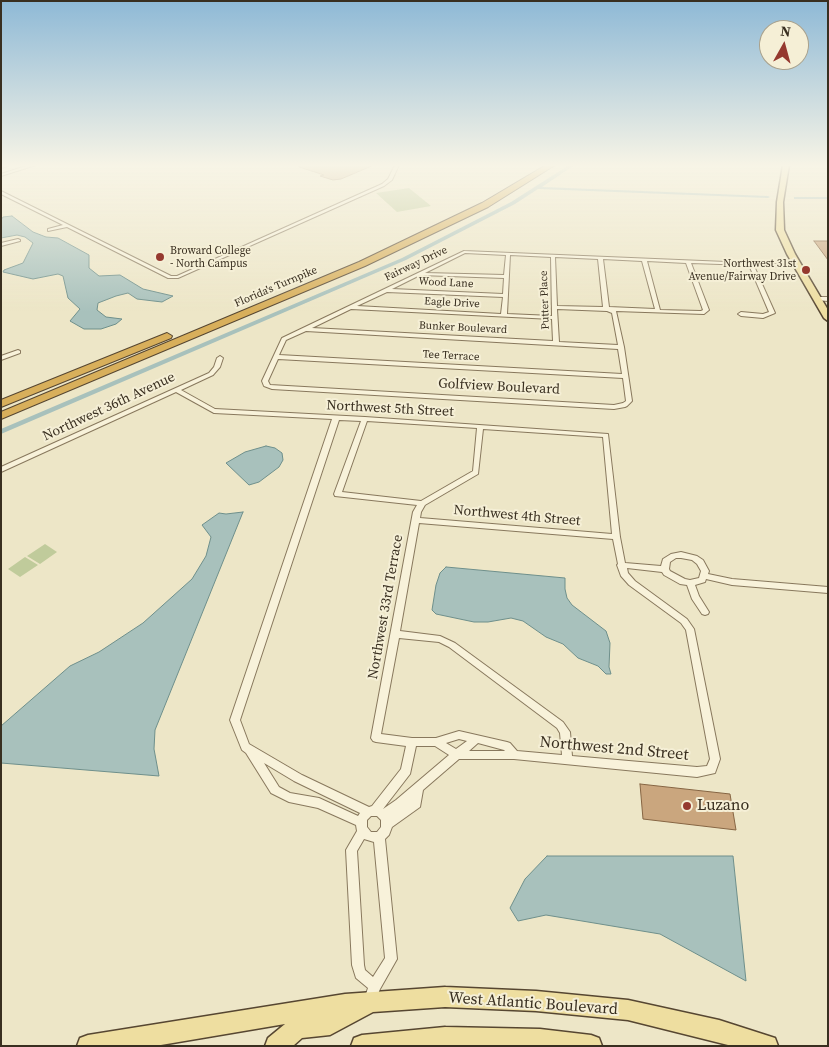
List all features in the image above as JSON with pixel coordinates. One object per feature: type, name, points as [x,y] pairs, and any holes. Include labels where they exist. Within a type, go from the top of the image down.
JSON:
[{"type":"highway","name":"Florida's Turnpike","points":[[1,404],[374,250],[450,214]]},
{"type":"highway","name":"Florida's Turnpike","points":[[1,416],[371,260],[467,214]]},
{"type":"main road","points":[[780,214],[780,230],[828,318]]},
{"type":"main road","points":[[276,1046],[297,1028],[330,1024],[371,995]]},
{"type":"main road","name":"West Atlantic Boulevard","points":[[88,1046],[345,1004],[371,995],[536,1001],[628,1010],[719,1031],[767,1046]]},
{"type":"main road","points":[[362,1046],[445,1038],[540,1040],[592,1046]]},
{"type":"street","points":[[45,214],[170,278],[178,277],[319,214]]},
{"type":"street","points":[[50,230],[68,225]]},
{"type":"street","points":[[1,245],[18,240]]},
{"type":"street","name":"Fairway Drive","points":[[267,386],[265,381],[284,339],[464,252],[798,266]]},
{"type":"street","points":[[504,315],[508,254]]},
{"type":"street","name":"Putter Place","points":[[553,256],[556,343]]},
{"type":"street","points":[[600,258],[606,308]]},
{"type":"street","points":[[644,260],[658,311]]},
{"type":"street","points":[[555,307],[702,313],[706,310],[688,262]]},
{"type":"street","points":[[741,314],[764,316],[772,313],[751,264]]},
{"type":"street","points":[[418,274],[507,277]]},
{"type":"street","name":"Wood Lane","points":[[385,290],[506,296]]},
{"type":"street","points":[[817,299],[828,299]]},
{"type":"street","name":"Eagle Drive","points":[[348,307],[555,318]]},
{"type":"street","name":"Golfview Boulevard","points":[[267,386],[614,407],[625,405],[629,401],[621,347],[614,312],[606,308]]},
{"type":"street","name":"Bunker Boulevard","points":[[304,329],[621,347]]},
{"type":"street","points":[[1,358],[18,352]]},
{"type":"street","name":"Tee Terrace","points":[[276,357],[625,376]]},
{"type":"street","name":"Northwest 36th Avenue","points":[[1,470],[211,374],[217,367],[220,358]]},
{"type":"street","name":"Northwest 5th Street","points":[[177,390],[214,411],[606,434],[616,537]]},
{"type":"street","points":[[250,750],[275,790],[289,797],[319,803],[362,827],[370,837],[379,836],[385,831],[379,816],[298,778],[245,747],[235,720],[336,418]]},
{"type":"street","points":[[365,419],[338,494],[422,503],[476,472],[480,427]]},
{"type":"street","name":"Northwest 33rd Terrace","points":[[422,503],[416,520],[376,738],[412,742],[436,742]]},
{"type":"street","name":"Northwest 4th Street","points":[[416,520],[616,537]]},
{"type":"street","points":[[616,537],[621,565],[665,569],[672,577],[690,583],[702,580],[705,576],[705,571],[700,562],[687,556],[669,558],[666,561],[665,569]]},
{"type":"street","name":"Northwest 2nd Street","points":[[457,755],[514,756],[697,772],[711,770],[715,759],[690,629],[684,621],[632,583],[624,574],[621,565]]},
{"type":"street","points":[[705,576],[724,581],[828,591]]},
{"type":"street","points":[[690,583],[695,597],[705,612]]},
{"type":"street","points":[[395,634],[440,639],[452,645],[560,724],[565,732],[567,760]]},
{"type":"street","name":"Northwest 2nd Street","points":[[436,742],[459,735],[507,746],[514,756]]},
{"type":"street","points":[[371,995],[360,974],[358,965],[351,850],[362,827],[379,816],[416,804],[418,788],[476,739]]},
{"type":"street","points":[[379,816],[406,771],[412,742]]},
{"type":"street","points":[[436,742],[457,755]]},
{"type":"street","points":[[371,995],[391,960],[379,836]]},
{"type":"green space","points":[[45,544],[57,552],[40,564],[27,556]]},
{"type":"green space","points":[[25,557],[38,565],[20,577],[8,569]]},
{"type":"water","points":[[12,216],[33,232],[46,237],[58,238],[89,255],[89,268],[99,276],[120,275],[143,289],[173,296],[162,302],[137,299],[128,293],[116,296],[98,303],[97,310],[106,317],[122,319],[116,324],[101,329],[84,329],[70,321],[80,309],[68,298],[63,276],[58,274],[33,279],[3,272],[23,263],[33,243],[25,237],[17,235],[1,238],[1,220],[3,217]]},
{"type":"water","points":[[266,446],[275,448],[282,453],[283,460],[279,467],[259,482],[249,485],[226,463],[245,452]]},
{"type":"water","points":[[243,512],[155,730],[154,749],[159,776],[1,763],[1,726],[70,666],[99,652],[143,623],[192,579],[206,556],[211,537],[202,525],[219,513]]},
{"type":"water","points":[[446,567],[565,578],[567,598],[572,605],[606,631],[610,643],[609,667],[611,674],[606,674],[598,666],[578,658],[563,644],[546,637],[523,621],[511,618],[488,622],[474,622],[436,614],[432,610],[436,585],[440,573]]},
{"type":"water","points":[[547,856],[733,856],[746,981],[660,934],[546,915],[518,921],[510,908],[525,879]]},
{"type":"building","points":[[814,241],[828,241],[828,260]]},
{"type":"building","name":"Luzano","points":[[640,784],[730,794],[736,830],[643,819]]},
{"type":"waterway","points":[[1,432],[404,259],[492,214]]},
{"type":"place","name":"Broward College - North Campus","points":[[160,257]]},
{"type":"place","name":"Northwest 31st Avenue/Fairway Drive","points":[[806,270]]},
{"type":"place","name":"Luzano","points":[[687,806]]}]
